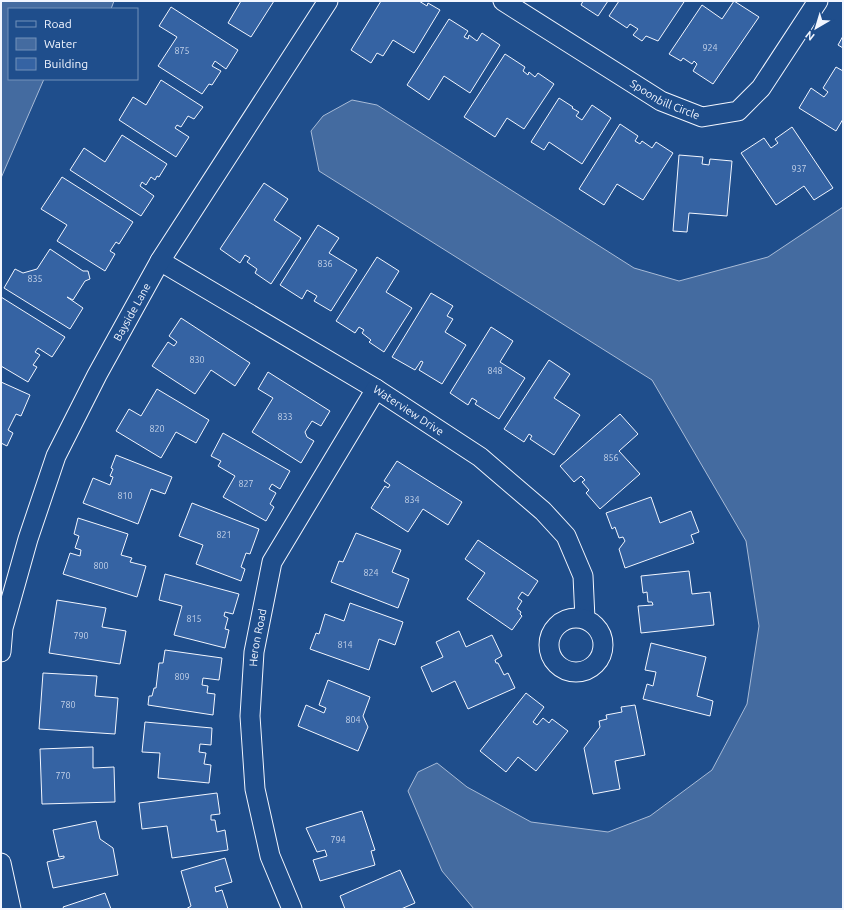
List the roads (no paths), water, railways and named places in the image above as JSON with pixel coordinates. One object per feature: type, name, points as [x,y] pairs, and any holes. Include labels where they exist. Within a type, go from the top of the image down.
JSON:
[{"type":"street","name":"Bayside Lane","points":[[1,652],[4,628],[28,539],[56,456],[97,375],[160,261],[328,1]]},
{"type":"street","name":"Spoonbill Circle","points":[[503,1],[661,101],[702,117],[738,111],[761,88],[818,1]]},
{"type":"street","name":"Waterview Drive","points":[[160,261],[376,389],[480,457],[543,511],[566,536],[583,576],[586,619]]},
{"type":"street","name":"Heron Road","points":[[292,909],[270,856],[254,789],[250,716],[254,652],[272,562],[376,389]]},
{"type":"street","points":[[1,863],[11,909]]},
{"type":"water","points":[[1,1],[114,1],[111,8],[8,8],[8,80],[44,80],[1,178]]},
{"type":"water","points":[[352,100],[377,105],[634,268],[679,281],[768,257],[843,207],[843,909],[474,909],[442,871],[408,791],[418,772],[437,763],[467,787],[531,822],[608,832],[650,816],[712,770],[747,704],[759,626],[746,541],[652,380],[319,171],[311,131],[323,116]]}]
